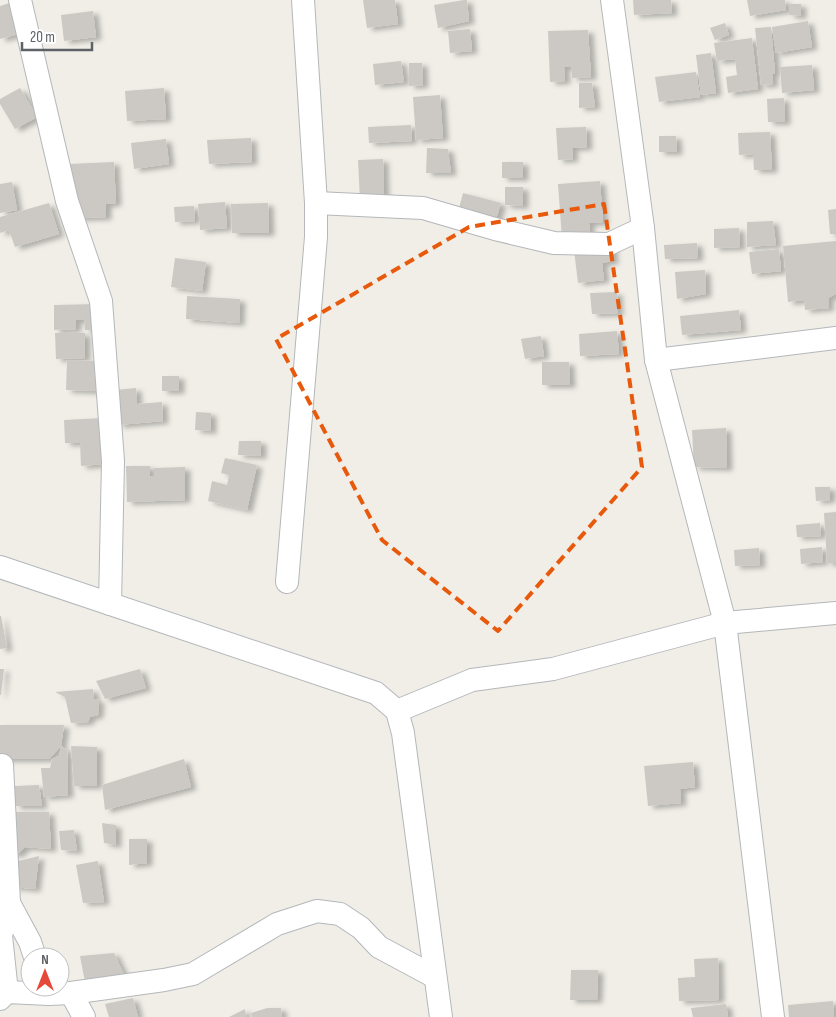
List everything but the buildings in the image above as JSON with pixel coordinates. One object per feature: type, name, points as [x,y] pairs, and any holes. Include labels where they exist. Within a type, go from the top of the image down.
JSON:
[{"type":"street","points":[[20,0],[67,201],[102,301],[113,461],[110,604]]},
{"type":"street","points":[[287,582],[316,237],[316,203],[304,0]]},
{"type":"street","points":[[612,0],[643,228],[656,360],[725,623],[773,1017]]},
{"type":"street","points":[[316,203],[423,208],[554,243],[609,244],[643,228]]},
{"type":"street","points":[[656,360],[836,338]]},
{"type":"street","points":[[0,567],[376,694],[397,711],[403,733],[441,1017]]},
{"type":"street","points":[[397,711],[472,680],[553,669],[725,623],[836,613]]},
{"type":"street","points":[[2,765],[9,903],[1,936],[4,995],[20,993]]},
{"type":"street","points":[[9,903],[32,947]]},
{"type":"street","points":[[84,1017],[71,994],[193,974],[277,924],[317,911],[340,914],[361,928],[379,947],[435,977]]},
{"type":"highlighted area","points":[[604,204],[642,467],[498,631],[382,540],[276,339],[469,227]]}]
